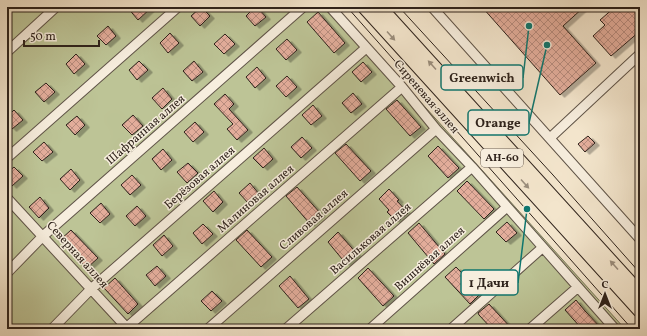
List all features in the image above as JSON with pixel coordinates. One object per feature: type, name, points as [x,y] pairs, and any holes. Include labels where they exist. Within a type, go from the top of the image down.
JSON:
[{"type":"main road","name":"АН-60","points":[[365,7],[640,310]]},
{"type":"main road","name":"АН-60","points":[[379,7],[640,294]]},
{"type":"street","points":[[7,52],[56,7]]},
{"type":"street","points":[[7,158],[178,7]]},
{"type":"street","name":"Шафранная аллея","points":[[7,273],[43,236],[303,7]]},
{"type":"street","name":"Сиреневая аллея","points":[[330,7],[402,87],[436,129],[472,167],[615,329]]},
{"type":"street","points":[[432,7],[640,239]]},
{"type":"street","name":"Берёзовая аллея","points":[[52,329],[91,289],[366,48]]},
{"type":"street","points":[[550,138],[640,54]]},
{"type":"street","name":"Малиновая аллея","points":[[127,328],[402,87]]},
{"type":"street","name":"Сливовая аллея","points":[[208,329],[436,129]]},
{"type":"street","name":"Васильковая аллея","points":[[286,329],[472,167]]},
{"type":"street","name":"Северная аллея","points":[[7,198],[127,328]]},
{"type":"street","name":"Вишнёвая аллея","points":[[370,329],[506,207]]},
{"type":"street","points":[[451,329],[542,248]]},
{"type":"street","points":[[530,329],[578,287]]},
{"type":"green space","points":[[7,7],[335,7],[625,329],[7,329]]},
{"type":"building","points":[[127,7],[152,7],[138,20]]},
{"type":"building","points":[[201,7],[210,16],[200,26],[191,16]]},
{"type":"building","points":[[255,7],[257,7],[266,17],[255,26],[246,16]]},
{"type":"building","points":[[482,7],[584,7],[563,26],[596,63],[560,95]]},
{"type":"building","points":[[615,7],[640,7],[640,31],[611,56],[593,36],[605,25],[600,20]]},
{"type":"building","points":[[318,12],[345,43],[334,53],[307,22]]},
{"type":"building","points":[[108,26],[116,36],[106,45],[97,36]]},
{"type":"building","points":[[170,33],[179,43],[168,53],[160,43]]},
{"type":"building","points":[[225,34],[235,44],[224,54],[214,44]]},
{"type":"building","points":[[287,39],[297,50],[286,60],[276,49]]},
{"type":"building","points":[[76,54],[85,64],[74,74],[66,64]]},
{"type":"building","points":[[139,61],[148,70],[137,80],[129,70]]},
{"type":"building","points":[[194,61],[203,72],[192,81],[183,71]]},
{"type":"building","points":[[363,62],[372,72],[361,82],[352,72]]},
{"type":"building","points":[[257,67],[266,78],[255,88],[246,77]]},
{"type":"building","points":[[287,76],[297,87],[286,97],[276,86]]},
{"type":"building","points":[[46,83],[55,92],[44,102],[35,92]]},
{"type":"building","points":[[163,88],[172,99],[162,109],[152,98]]},
{"type":"building","points":[[353,93],[362,104],[351,113],[342,103]]},
{"type":"building","points":[[225,94],[234,104],[229,109],[248,130],[237,140],[227,129],[233,124],[214,104]]},
{"type":"building","points":[[397,100],[421,127],[410,136],[386,109]]},
{"type":"building","points":[[313,105],[322,116],[311,125],[302,115]]},
{"type":"building","points":[[14,110],[23,120],[12,129],[7,124],[7,117]]},
{"type":"building","points":[[133,115],[143,126],[132,135],[122,125]]},
{"type":"building","points":[[77,116],[85,125],[75,135],[66,125]]},
{"type":"building","points":[[195,122],[204,132],[193,142],[184,132]]},
{"type":"building","points":[[588,136],[595,143],[585,152],[578,144]]},
{"type":"building","points":[[302,137],[312,148],[301,158],[291,147]]},
{"type":"building","points":[[44,142],[53,152],[42,161],[33,152]]},
{"type":"building","points":[[346,144],[371,171],[360,181],[335,153]]},
{"type":"building","points":[[438,146],[459,168],[448,178],[428,156]]},
{"type":"building","points":[[264,148],[273,159],[263,168],[253,158]]},
{"type":"building","points":[[163,149],[172,160],[161,170],[152,159]]},
{"type":"building","points":[[188,163],[198,173],[187,183],[177,172]]},
{"type":"building","points":[[14,167],[23,176],[12,186],[7,180],[7,173]]},
{"type":"building","points":[[71,169],[80,180],[70,190],[60,179]]},
{"type":"building","points":[[132,175],[141,185],[130,195],[121,185]]},
{"type":"building","points":[[467,181],[494,209],[484,219],[457,191]]},
{"type":"building","points":[[250,183],[259,194],[249,204],[239,193]]},
{"type":"building","points":[[297,187],[321,214],[310,224],[286,196]]},
{"type":"building","points":[[389,189],[408,213],[397,222],[387,212],[389,210],[379,199]]},
{"type":"building","points":[[214,191],[223,202],[213,212],[203,201]]},
{"type":"building","points":[[40,197],[49,208],[39,218],[29,207]]},
{"type":"building","points":[[101,203],[110,214],[100,223],[90,213]]},
{"type":"building","points":[[137,206],[146,216],[135,226],[126,216]]},
{"type":"building","points":[[507,222],[517,233],[506,242],[496,232]]},
{"type":"building","points":[[419,223],[445,254],[434,264],[408,233]]},
{"type":"building","points":[[203,224],[213,234],[202,244],[193,233]]},
{"type":"building","points":[[71,230],[98,258],[87,268],[60,240]]},
{"type":"building","points":[[247,230],[272,257],[261,267],[236,240]]},
{"type":"building","points":[[338,232],[358,255],[347,265],[328,242]]},
{"type":"building","points":[[164,235],[173,246],[162,256],[153,245]]},
{"type":"building","points":[[157,266],[166,276],[155,286],[146,275]]},
{"type":"building","points":[[456,267],[481,293],[470,304],[445,277]]},
{"type":"building","points":[[368,268],[394,296],[383,306],[358,278]]},
{"type":"building","points":[[290,276],[309,299],[298,308],[279,286]]},
{"type":"building","points":[[115,278],[138,304],[128,314],[104,288]]},
{"type":"building","points":[[212,291],[222,301],[211,311],[201,301]]},
{"type":"building","points":[[576,300],[602,329],[582,329],[565,310]]},
{"type":"building","points":[[489,304],[512,329],[492,329],[479,315],[478,313]]},
{"type":"tram line","points":[[347,7],[632,329]]},
{"type":"tram line","points":[[399,7],[553,175],[640,273]]},
{"type":"place","name":"Greenwich","points":[[529,26]]},
{"type":"place","name":"Orange","points":[[547,45]]},
{"type":"place","name":"1 Дачи","points":[[527,209]]}]
